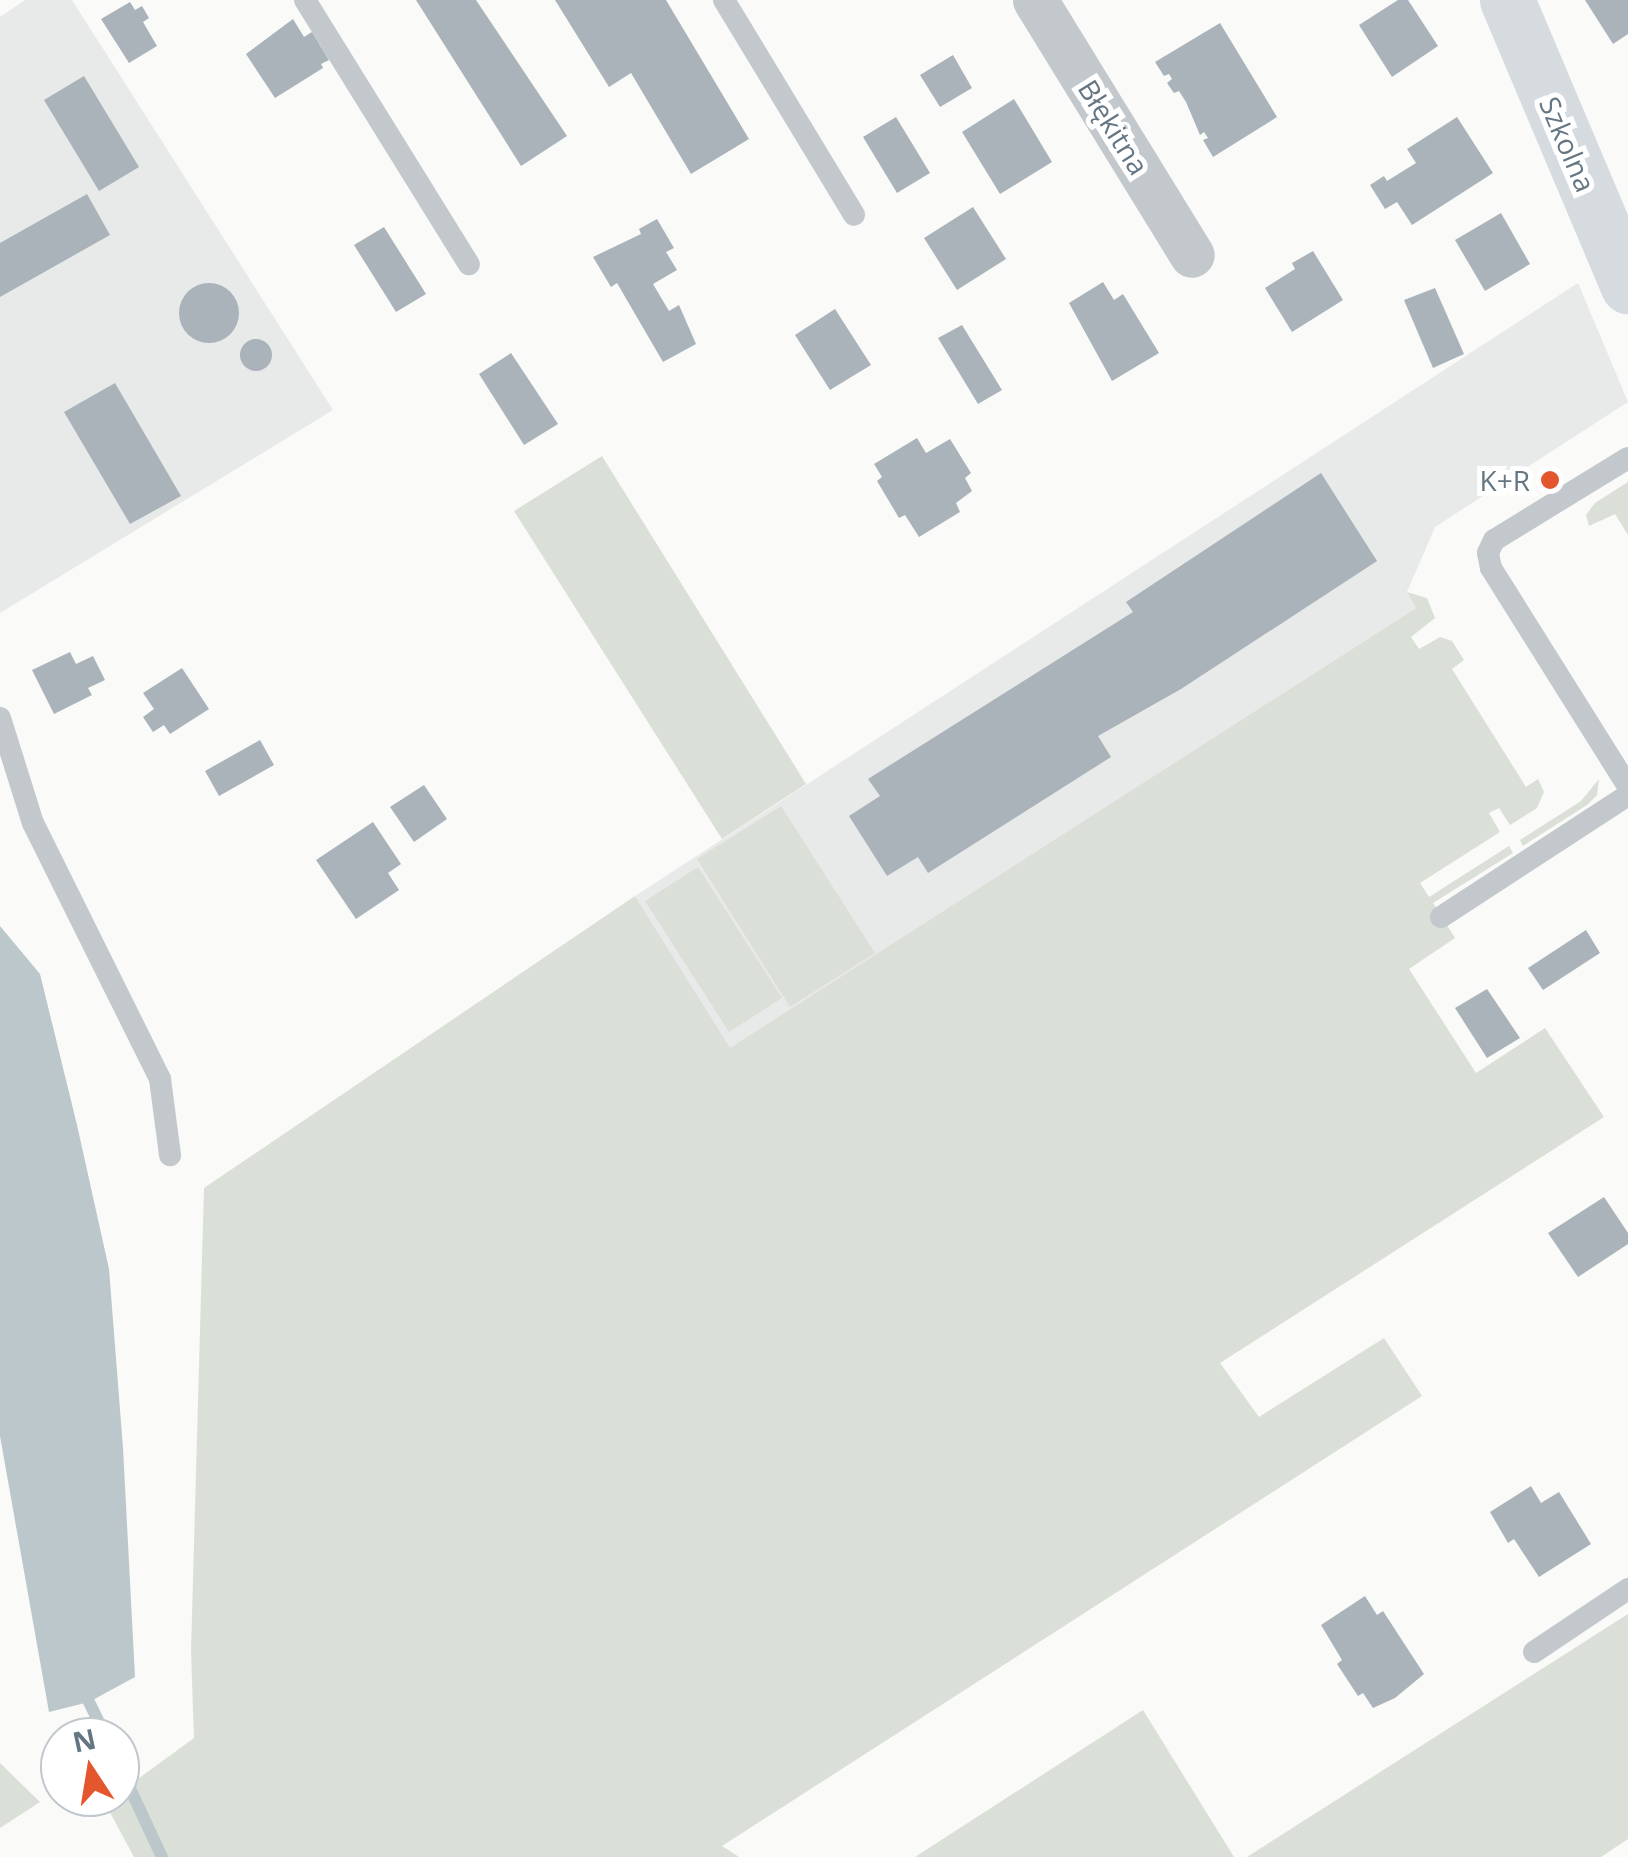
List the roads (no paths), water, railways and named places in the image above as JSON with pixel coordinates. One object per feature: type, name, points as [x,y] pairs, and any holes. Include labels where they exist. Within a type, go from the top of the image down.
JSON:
[{"type":"street","name":"Błękitna","points":[[1035,0],[1192,254]]},
{"type":"street","name":"Szkolna","points":[[1507,0],[1628,288]]},
{"type":"lane","points":[[305,0],[469,264]]},
{"type":"lane","points":[[724,0],[854,216]]},
{"type":"lane","points":[[1628,458],[1494,540],[1488,553],[1491,568],[1628,786]]},
{"type":"lane","points":[[0,718],[33,822],[160,1079],[170,1155]]},
{"type":"lane","points":[[1441,916],[1628,796]]},
{"type":"lane","points":[[1534,1652],[1628,1590]]},
{"type":"waterway","points":[[89,1702],[96,1717]]},
{"type":"waterway","points":[[140,1810],[162,1857]]},
{"type":"place","name":"K+R","points":[[1550,480]]}]
